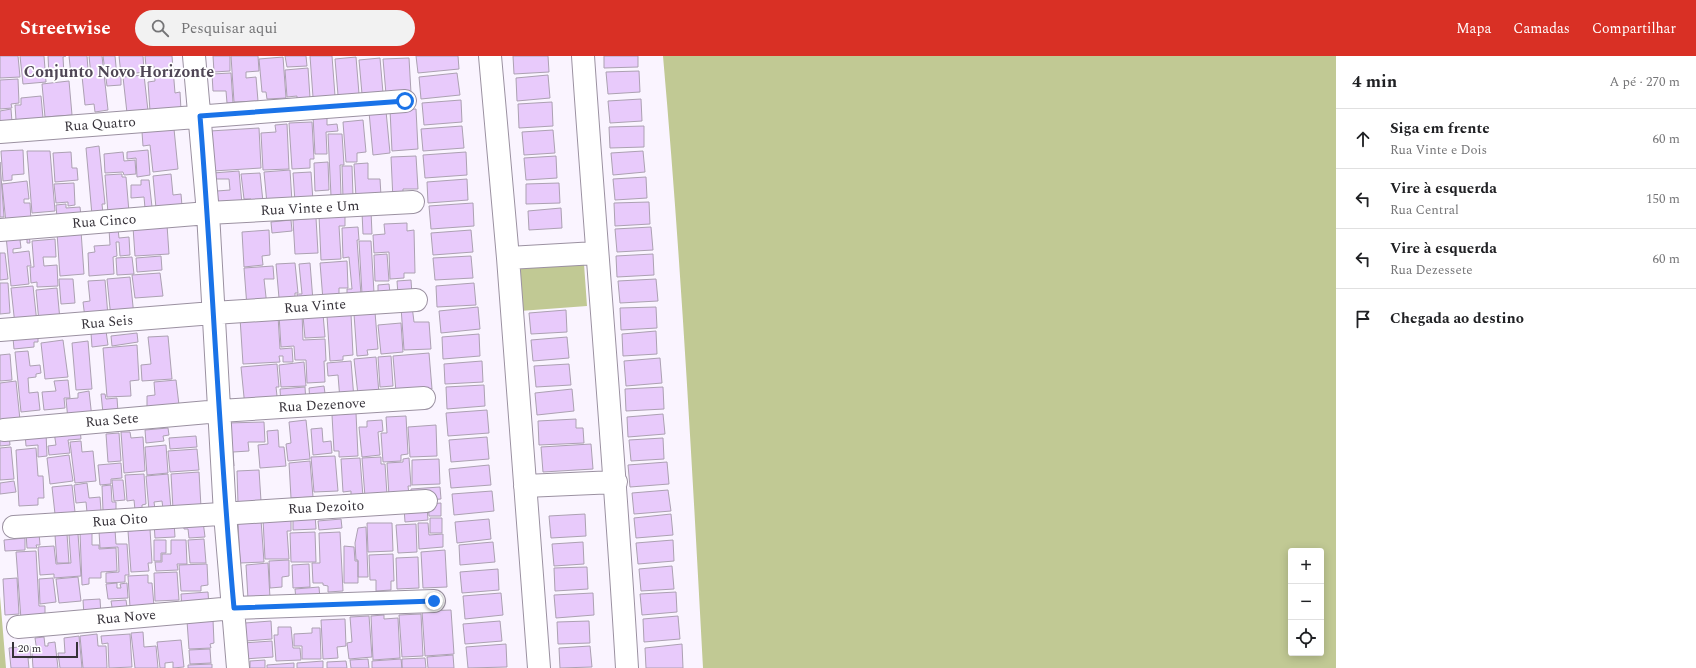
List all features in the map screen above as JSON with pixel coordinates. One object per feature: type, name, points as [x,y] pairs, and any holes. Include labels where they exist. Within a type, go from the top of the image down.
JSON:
[{"type":"street","points":[[194,56],[208,213],[225,514],[238,668]]},
{"type":"street","points":[[490,56],[508,258],[539,668]]},
{"type":"street","points":[[582,56],[596,253],[616,482],[627,668]]},
{"type":"street","name":"Rua Quatro","points":[[0,132],[405,101]]},
{"type":"street","name":"Rua Vinte e Um","points":[[208,213],[413,202]]},
{"type":"street","name":"Rua Cinco","points":[[0,230],[208,213]]},
{"type":"street","points":[[508,258],[596,253]]},
{"type":"street","name":"Rua Vinte","points":[[213,313],[416,300]]},
{"type":"street","name":"Rua Seis","points":[[0,330],[213,313]]},
{"type":"street","name":"Rua Dezenove","points":[[220,411],[424,398]]},
{"type":"street","name":"Rua Sete","points":[[4,430],[220,411]]},
{"type":"street","points":[[525,486],[616,482]]},
{"type":"street","name":"Rua Dezoito","points":[[225,514],[426,501]]},
{"type":"street","name":"Rua Oito","points":[[14,527],[225,514]]},
{"type":"street","name":"Rua Nove","points":[[18,627],[234,608],[434,601]]},
{"type":"green space","points":[[663,56],[1336,56],[1336,668],[703,668],[686,362]]},
{"type":"green space","points":[[584,264],[587,306],[520,311],[517,269]]},
{"type":"green space","points":[[0,596],[6,668],[0,668]]},
{"type":"building","points":[[0,56],[18,56],[20,77],[0,78]]},
{"type":"building","points":[[20,56],[44,56],[46,82],[23,84]]},
{"type":"building","points":[[48,56],[66,56],[63,57],[64,75],[49,76]]},
{"type":"building","points":[[69,56],[87,56],[88,70],[79,71],[79,75],[71,75]]},
{"type":"building","points":[[89,56],[102,56],[108,110],[95,112],[94,104],[85,105],[82,76],[91,75]]},
{"type":"building","points":[[103,56],[115,56],[117,77],[121,76],[121,85],[107,86]]},
{"type":"building","points":[[119,56],[143,56],[144,72],[121,75]]},
{"type":"building","points":[[145,56],[172,56],[175,93],[180,92],[181,110],[150,111],[148,82],[155,81],[154,66],[146,66]]},
{"type":"building","points":[[213,56],[230,56],[230,71],[214,72]]},
{"type":"building","points":[[231,56],[258,56],[259,71],[246,72],[246,78],[256,77],[258,101],[234,102]]},
{"type":"building","points":[[285,56],[306,56],[307,66],[287,67]]},
{"type":"building","points":[[310,56],[332,56],[335,96],[313,97]]},
{"type":"building","points":[[416,56],[458,56],[459,69],[418,73]]},
{"type":"building","points":[[513,56],[548,56],[549,72],[514,74]]},
{"type":"building","points":[[604,56],[638,56],[638,67],[604,68]]},
{"type":"building","points":[[283,57],[286,98],[267,99],[266,92],[262,92],[259,59]]},
{"type":"building","points":[[356,57],[359,94],[338,95],[335,59]]},
{"type":"building","points":[[380,58],[383,93],[362,94],[359,60]]},
{"type":"building","points":[[409,58],[411,93],[386,94],[383,59]]},
{"type":"building","points":[[308,68],[310,98],[297,99],[297,96],[287,97],[285,70]]},
{"type":"building","points":[[639,71],[640,92],[608,94],[606,72]]},
{"type":"building","points":[[231,73],[233,103],[227,103],[226,91],[213,91],[212,74]]},
{"type":"building","points":[[457,73],[460,95],[421,99],[419,77]]},
{"type":"building","points":[[144,75],[148,111],[127,113],[123,77]]},
{"type":"building","points":[[548,75],[550,98],[517,101],[516,78]]},
{"type":"building","points":[[18,79],[19,103],[11,104],[12,108],[0,109],[0,80]]},
{"type":"building","points":[[69,81],[72,115],[45,117],[42,84]]},
{"type":"building","points":[[41,96],[43,118],[16,120],[15,105],[21,105],[21,98]]},
{"type":"building","points":[[641,99],[642,121],[610,123],[608,101]]},
{"type":"building","points":[[461,100],[462,122],[424,125],[422,103]]},
{"type":"building","points":[[552,102],[553,126],[519,128],[518,104]]},
{"type":"building","points":[[11,109],[12,122],[0,123],[0,111]]},
{"type":"building","points":[[416,109],[418,149],[392,151],[390,110]]},
{"type":"building","points":[[386,111],[390,153],[373,155],[369,112]]},
{"type":"building","points":[[313,116],[327,116],[327,125],[337,124],[338,131],[326,132],[327,154],[315,154]]},
{"type":"building","points":[[363,120],[366,152],[357,153],[357,162],[346,162],[343,122]]},
{"type":"building","points":[[312,122],[314,159],[310,159],[310,168],[292,169],[289,123]]},
{"type":"building","points":[[287,124],[289,169],[263,170],[261,133],[276,132],[275,125]]},
{"type":"building","points":[[462,126],[464,148],[423,151],[421,129]]},
{"type":"building","points":[[644,126],[644,147],[610,148],[609,127]]},
{"type":"building","points":[[259,128],[261,168],[213,171],[210,131]]},
{"type":"building","points":[[174,129],[178,169],[153,172],[150,145],[143,146],[142,132]]},
{"type":"building","points":[[553,130],[555,153],[524,155],[522,132]]},
{"type":"building","points":[[328,134],[342,134],[344,165],[340,165],[341,195],[331,196]]},
{"type":"building","points":[[99,146],[105,204],[102,204],[103,214],[92,215],[86,148]]},
{"type":"building","points":[[23,150],[24,174],[12,175],[12,180],[3,181],[1,151]]},
{"type":"building","points":[[148,150],[150,175],[137,177],[136,158],[127,159],[127,152]]},
{"type":"building","points":[[27,151],[50,151],[55,211],[32,213]]},
{"type":"building","points":[[643,151],[645,172],[613,175],[611,153]]},
{"type":"building","points":[[71,152],[72,168],[77,168],[78,180],[55,182],[53,153]]},
{"type":"building","points":[[123,152],[124,161],[135,160],[136,174],[124,175],[123,172],[105,173],[104,154]]},
{"type":"building","points":[[466,152],[467,175],[425,178],[423,155]]},
{"type":"building","points":[[416,156],[418,189],[403,189],[403,199],[393,200],[391,157]]},
{"type":"building","points":[[556,156],[557,178],[526,180],[524,158]]},
{"type":"building","points":[[0,162],[4,217],[0,217]]},
{"type":"building","points":[[328,162],[329,190],[315,191],[314,163]]},
{"type":"building","points":[[368,163],[368,179],[380,179],[381,196],[356,197],[354,164]]},
{"type":"building","points":[[342,166],[352,166],[353,197],[343,198]]},
{"type":"building","points":[[290,170],[292,202],[267,204],[264,172]]},
{"type":"building","points":[[239,171],[242,204],[218,205],[217,191],[230,190],[229,179],[213,179],[213,173]]},
{"type":"building","points":[[311,172],[313,201],[295,202],[293,173]]},
{"type":"building","points":[[260,173],[263,202],[251,203],[251,199],[244,199],[241,174]]},
{"type":"building","points":[[122,174],[122,177],[126,177],[129,212],[108,213],[105,175]]},
{"type":"building","points":[[171,174],[173,195],[181,194],[182,206],[156,208],[153,176]]},
{"type":"building","points":[[646,177],[647,198],[615,200],[613,179]]},
{"type":"building","points":[[467,179],[468,200],[428,203],[427,182]]},
{"type":"building","points":[[141,180],[149,180],[152,207],[145,208],[144,197],[131,198],[131,185],[141,185]]},
{"type":"building","points":[[27,181],[29,199],[24,199],[24,203],[30,203],[31,221],[6,223],[2,184]]},
{"type":"building","points":[[74,183],[75,205],[68,206],[68,202],[56,203],[54,184]]},
{"type":"building","points":[[559,183],[560,203],[526,204],[526,184]]},
{"type":"building","points":[[649,202],[650,224],[615,226],[614,203]]},
{"type":"building","points":[[473,203],[474,226],[431,229],[429,206]]},
{"type":"building","points":[[66,204],[66,208],[80,207],[81,216],[57,218],[56,205]]},
{"type":"building","points":[[561,208],[562,228],[529,230],[528,211]]},
{"type":"building","points":[[371,211],[372,234],[363,234],[362,212]]},
{"type":"building","points":[[345,214],[345,226],[339,226],[341,259],[321,260],[319,215]]},
{"type":"building","points":[[316,218],[318,253],[295,254],[293,220]]},
{"type":"building","points":[[291,220],[292,231],[272,233],[271,222]]},
{"type":"building","points":[[407,223],[407,231],[414,230],[415,273],[404,273],[404,278],[390,279],[389,252],[374,253],[373,235],[385,234],[384,224]]},
{"type":"building","points":[[167,225],[169,254],[135,256],[133,227]]},
{"type":"building","points":[[358,227],[359,240],[357,240],[361,295],[347,296],[347,289],[352,289],[349,257],[343,258],[342,228]]},
{"type":"building","points":[[651,227],[653,250],[617,252],[615,229]]},
{"type":"building","points":[[109,229],[118,229],[119,238],[129,237],[130,255],[120,256],[119,242],[116,242],[117,256],[113,257],[114,274],[89,276],[88,253],[95,252],[94,246],[110,245]]},
{"type":"building","points":[[269,230],[270,255],[262,256],[263,265],[244,267],[242,232]]},
{"type":"building","points":[[471,230],[473,252],[433,255],[431,233]]},
{"type":"building","points":[[81,231],[84,274],[60,276],[57,233]]},
{"type":"building","points":[[29,234],[30,243],[27,243],[27,239],[20,240],[21,248],[13,249],[13,253],[29,251],[31,266],[27,266],[29,284],[11,286],[6,236]]},
{"type":"building","points":[[55,239],[56,257],[43,257],[44,266],[57,265],[58,286],[37,287],[37,282],[31,283],[30,267],[34,267],[32,241]]},
{"type":"building","points":[[359,241],[371,241],[374,293],[362,294]]},
{"type":"building","points":[[0,253],[5,253],[8,279],[0,280]]},
{"type":"building","points":[[387,254],[389,281],[375,281],[374,255]]},
{"type":"building","points":[[653,254],[654,275],[617,277],[616,256]]},
{"type":"building","points":[[161,256],[162,270],[137,272],[136,258]]},
{"type":"building","points":[[471,256],[473,278],[435,280],[433,258]]},
{"type":"building","points":[[132,257],[134,274],[117,275],[116,258]]},
{"type":"building","points":[[347,261],[348,288],[339,288],[339,299],[323,300],[320,263]]},
{"type":"building","points":[[295,263],[298,293],[295,293],[295,297],[279,298],[276,264]]},
{"type":"building","points":[[310,263],[313,301],[298,302],[297,294],[302,294],[299,264]]},
{"type":"building","points":[[273,266],[274,279],[264,279],[267,306],[247,307],[244,268]]},
{"type":"building","points":[[160,273],[163,296],[135,298],[132,275]]},
{"type":"building","points":[[130,277],[134,316],[111,318],[107,279]]},
{"type":"building","points":[[59,279],[73,279],[75,303],[61,304]]},
{"type":"building","points":[[656,279],[658,301],[620,303],[618,281]]},
{"type":"building","points":[[105,280],[108,316],[85,318],[83,302],[90,301],[88,281]]},
{"type":"building","points":[[411,280],[412,295],[398,295],[397,281]]},
{"type":"building","points":[[0,283],[8,283],[10,313],[0,314]]},
{"type":"building","points":[[474,283],[476,305],[437,307],[436,286]]},
{"type":"building","points":[[389,284],[390,293],[378,294],[378,285]]},
{"type":"building","points":[[33,286],[37,323],[15,325],[11,288]]},
{"type":"building","points":[[57,288],[60,320],[39,322],[36,290]]},
{"type":"building","points":[[412,306],[414,322],[429,322],[431,349],[404,350],[401,307]]},
{"type":"building","points":[[478,307],[480,329],[441,333],[439,311]]},
{"type":"building","points":[[656,307],[657,328],[621,330],[620,308]]},
{"type":"building","points":[[566,310],[567,332],[531,334],[529,313]]},
{"type":"building","points":[[375,312],[378,349],[367,350],[368,355],[357,356],[354,314]]},
{"type":"building","points":[[302,313],[303,340],[325,339],[325,382],[307,383],[306,360],[295,360],[294,346],[281,347],[279,315]]},
{"type":"building","points":[[323,314],[325,337],[305,338],[303,316]]},
{"type":"building","points":[[351,314],[353,355],[343,356],[343,360],[330,361],[327,316]]},
{"type":"building","points":[[278,316],[280,349],[292,348],[293,362],[283,362],[283,356],[279,356],[280,362],[243,364],[240,318]]},
{"type":"building","points":[[401,323],[403,352],[381,354],[378,325]]},
{"type":"building","points":[[106,331],[108,345],[92,347],[91,333]]},
{"type":"building","points":[[656,331],[657,354],[623,356],[622,334]]},
{"type":"building","points":[[137,333],[138,342],[112,346],[111,336]]},
{"type":"building","points":[[479,334],[480,356],[443,359],[442,337]]},
{"type":"building","points":[[38,335],[38,342],[34,342],[34,347],[14,349],[13,338]]},
{"type":"building","points":[[168,336],[172,379],[142,381],[141,365],[151,364],[148,337]]},
{"type":"building","points":[[567,337],[569,358],[533,361],[531,340]]},
{"type":"building","points":[[63,340],[68,377],[45,379],[41,343]]},
{"type":"building","points":[[88,341],[92,389],[76,390],[72,343]]},
{"type":"building","points":[[137,345],[139,380],[130,381],[131,396],[107,397],[103,348]]},
{"type":"building","points":[[28,351],[30,366],[40,365],[41,373],[36,374],[36,377],[28,378],[29,393],[38,392],[40,410],[21,412],[15,352]]},
{"type":"building","points":[[429,353],[432,389],[396,392],[393,356]]},
{"type":"building","points":[[10,354],[12,380],[0,381],[0,355]]},
{"type":"building","points":[[391,356],[393,386],[380,387],[378,357]]},
{"type":"building","points":[[376,357],[379,394],[358,395],[354,359]]},
{"type":"building","points":[[660,358],[662,383],[626,386],[624,361]]},
{"type":"building","points":[[351,361],[354,399],[340,400],[338,375],[328,376],[327,363]]},
{"type":"building","points":[[482,361],[483,382],[445,384],[444,364]]},
{"type":"building","points":[[304,362],[306,386],[281,387],[279,365]]},
{"type":"building","points":[[277,364],[279,387],[276,387],[278,405],[245,407],[241,367]]},
{"type":"building","points":[[569,364],[571,385],[536,387],[534,366]]},
{"type":"building","points":[[68,380],[70,398],[64,398],[65,408],[44,410],[42,392],[56,391],[54,381]]},
{"type":"building","points":[[176,380],[179,405],[147,407],[147,396],[155,395],[154,382]]},
{"type":"building","points":[[16,381],[20,420],[0,421],[0,383]]},
{"type":"building","points":[[484,385],[485,406],[447,409],[446,387]]},
{"type":"building","points":[[324,386],[326,401],[310,402],[309,388]]},
{"type":"building","points":[[305,387],[306,403],[281,405],[280,389]]},
{"type":"building","points":[[663,387],[664,409],[626,411],[625,389]]},
{"type":"building","points":[[572,389],[574,411],[537,415],[535,393]]},
{"type":"building","points":[[89,391],[92,418],[68,420],[66,399],[78,398],[78,393]]},
{"type":"building","points":[[101,394],[105,394],[106,399],[117,398],[118,412],[103,413]]},
{"type":"building","points":[[487,410],[489,433],[448,436],[446,413]]},
{"type":"building","points":[[356,413],[358,456],[339,457],[339,451],[334,451],[332,415]]},
{"type":"building","points":[[663,414],[665,434],[628,437],[627,417]]},
{"type":"building","points":[[406,416],[408,454],[401,455],[401,461],[383,462],[381,433],[387,433],[386,417]]},
{"type":"building","points":[[576,419],[576,428],[583,428],[584,443],[539,445],[538,421]]},
{"type":"building","points":[[306,420],[310,459],[288,461],[286,444],[291,443],[289,422]]},
{"type":"building","points":[[382,420],[383,431],[378,432],[380,455],[362,457],[359,427],[367,427],[367,421]]},
{"type":"building","points":[[264,422],[265,442],[248,442],[249,451],[233,452],[234,466],[229,466],[227,423]]},
{"type":"building","points":[[436,425],[437,456],[410,457],[408,427]]},
{"type":"building","points":[[168,428],[169,435],[163,436],[164,441],[146,443],[145,430]]},
{"type":"building","points":[[322,428],[323,442],[331,441],[332,453],[313,455],[311,429]]},
{"type":"building","points":[[80,429],[81,439],[68,440],[70,453],[49,455],[48,446],[56,445],[54,432]]},
{"type":"building","points":[[278,430],[279,447],[284,447],[286,466],[260,468],[258,445],[268,444],[267,431]]},
{"type":"building","points":[[121,432],[130,432],[131,438],[143,437],[145,471],[124,473]]},
{"type":"building","points":[[46,433],[47,456],[38,457],[38,445],[26,446],[25,434]]},
{"type":"building","points":[[119,433],[121,461],[108,462],[106,434]]},
{"type":"building","points":[[9,435],[10,445],[0,446],[0,436]]},
{"type":"building","points":[[196,436],[197,447],[170,449],[169,438]]},
{"type":"building","points":[[487,437],[489,459],[451,462],[449,440]]},
{"type":"building","points":[[663,438],[664,459],[631,461],[629,440]]},
{"type":"building","points":[[81,441],[82,452],[93,451],[96,481],[75,483],[70,442]]},
{"type":"building","points":[[591,444],[593,469],[543,472],[541,447]]},
{"type":"building","points":[[166,445],[168,473],[147,475],[145,447]]},
{"type":"building","points":[[11,447],[14,479],[0,480],[0,448]]},
{"type":"building","points":[[36,448],[38,476],[43,476],[44,498],[38,498],[38,505],[19,506],[16,450]]},
{"type":"building","points":[[197,449],[199,470],[170,472],[168,451]]},
{"type":"building","points":[[69,455],[73,481],[50,484],[47,458]]},
{"type":"building","points":[[335,456],[338,491],[314,492],[311,457]]},
{"type":"building","points":[[381,457],[381,464],[385,464],[387,495],[365,497],[362,458]]},
{"type":"building","points":[[360,458],[363,497],[351,498],[351,491],[343,492],[341,459]]},
{"type":"building","points":[[409,458],[411,486],[408,486],[409,495],[389,496],[387,463],[403,462],[403,459]]},
{"type":"building","points":[[439,459],[440,484],[412,485],[412,460]]},
{"type":"building","points":[[310,461],[313,497],[291,498],[289,463]]},
{"type":"building","points":[[667,462],[669,484],[630,487],[628,465]]},
{"type":"building","points":[[121,463],[122,478],[111,479],[111,484],[100,485],[98,465]]},
{"type":"building","points":[[489,465],[491,485],[451,488],[449,469]]},
{"type":"building","points":[[259,470],[261,501],[238,503],[237,471]]},
{"type":"building","points":[[199,472],[201,507],[173,509],[171,474]]},
{"type":"building","points":[[144,474],[146,504],[142,505],[142,509],[135,510],[134,500],[127,501],[125,475]]},
{"type":"building","points":[[168,474],[171,509],[163,509],[162,501],[154,502],[155,509],[149,510],[146,476]]},
{"type":"building","points":[[112,480],[123,480],[125,500],[114,501]]},
{"type":"building","points":[[14,481],[16,492],[0,494],[0,483]]},
{"type":"building","points":[[87,483],[89,498],[100,497],[101,511],[87,512],[86,502],[76,503],[74,485]]},
{"type":"building","points":[[72,485],[75,512],[55,514],[52,487]]},
{"type":"building","points":[[111,485],[112,502],[116,502],[116,510],[103,511],[102,486]]},
{"type":"building","points":[[440,487],[441,499],[412,501],[411,489]]},
{"type":"building","points":[[668,490],[671,511],[634,514],[632,493]]},
{"type":"building","points":[[492,491],[494,511],[454,515],[452,494]]},
{"type":"building","points":[[441,503],[441,516],[429,516],[428,504]]},
{"type":"building","points":[[427,507],[428,520],[405,522],[404,508]]},
{"type":"building","points":[[585,514],[586,536],[551,538],[549,516]]},
{"type":"building","points":[[671,514],[673,535],[636,538],[634,518]]},
{"type":"building","points":[[315,515],[316,529],[293,530],[293,516]]},
{"type":"building","points":[[291,518],[291,531],[287,531],[289,559],[265,559],[263,519]]},
{"type":"building","points":[[430,518],[442,518],[442,533],[430,533]]},
{"type":"building","points":[[341,519],[342,528],[319,530],[318,521]]},
{"type":"building","points":[[489,519],[491,539],[457,543],[455,522]]},
{"type":"building","points":[[261,520],[264,562],[240,563],[238,521]]},
{"type":"building","points":[[203,521],[205,537],[189,538],[188,529],[184,529],[183,523]]},
{"type":"building","points":[[174,522],[175,537],[155,538],[154,523]]},
{"type":"building","points":[[367,523],[392,523],[393,551],[368,552]]},
{"type":"building","points":[[418,523],[428,523],[429,535],[443,534],[443,547],[419,549]]},
{"type":"building","points":[[416,524],[417,552],[398,553],[396,525]]},
{"type":"building","points":[[366,527],[368,577],[358,577],[358,560],[356,560],[355,543],[358,528]]},
{"type":"building","points":[[150,529],[152,563],[148,563],[149,571],[131,572],[128,531]]},
{"type":"building","points":[[115,530],[116,544],[127,544],[129,575],[125,575],[125,582],[106,583],[106,573],[119,572],[118,547],[100,548],[99,531]]},
{"type":"building","points":[[80,532],[92,532],[92,545],[99,545],[99,549],[116,548],[117,571],[101,572],[101,578],[89,578],[89,584],[82,585]]},
{"type":"building","points":[[315,532],[316,562],[291,562],[290,533]]},
{"type":"building","points":[[340,532],[343,591],[328,592],[328,586],[323,585],[323,583],[313,583],[312,563],[320,563],[319,533]]},
{"type":"building","points":[[26,533],[39,533],[40,545],[36,545],[37,548],[27,548]]},
{"type":"building","points":[[67,534],[69,563],[57,563],[55,535]]},
{"type":"building","points":[[78,534],[81,576],[54,578],[54,574],[40,575],[38,547],[54,546],[56,564],[71,563],[69,535]]},
{"type":"building","points":[[25,538],[25,550],[5,551],[4,540]]},
{"type":"building","points":[[204,539],[206,563],[190,563],[188,540]]},
{"type":"building","points":[[154,540],[166,540],[166,553],[161,553],[161,561],[154,561]]},
{"type":"building","points":[[171,540],[186,540],[187,564],[177,564],[178,570],[156,571],[155,562],[162,562],[162,554],[171,554]]},
{"type":"building","points":[[673,540],[674,561],[638,564],[636,543]]},
{"type":"building","points":[[493,542],[495,562],[460,565],[459,545]]},
{"type":"building","points":[[583,542],[584,564],[554,566],[552,544]]},
{"type":"building","points":[[344,546],[354,547],[355,561],[358,561],[358,583],[344,583]]},
{"type":"building","points":[[445,550],[447,587],[423,588],[421,552]]},
{"type":"building","points":[[36,551],[39,606],[45,606],[45,617],[21,619],[16,552]]},
{"type":"building","points":[[393,554],[394,581],[391,581],[391,590],[376,591],[376,580],[370,580],[369,555]]},
{"type":"building","points":[[418,557],[419,588],[397,589],[396,558]]},
{"type":"building","points":[[289,560],[289,576],[282,577],[282,587],[270,588],[269,561]]},
{"type":"building","points":[[268,563],[270,598],[248,599],[246,565]]},
{"type":"building","points":[[207,564],[208,585],[201,586],[201,591],[181,591],[179,565]]},
{"type":"building","points":[[309,564],[310,587],[293,588],[292,565]]},
{"type":"building","points":[[672,566],[674,589],[641,591],[639,569]]},
{"type":"building","points":[[587,567],[588,589],[555,591],[554,568]]},
{"type":"building","points":[[498,569],[499,590],[462,593],[460,572]]},
{"type":"building","points":[[177,572],[179,600],[155,601],[154,573]]},
{"type":"building","points":[[148,575],[148,583],[152,583],[154,606],[130,607],[128,576]]},
{"type":"building","points":[[78,577],[81,601],[59,603],[56,579]]},
{"type":"building","points":[[17,578],[19,614],[5,615],[3,579]]},
{"type":"building","points":[[53,578],[56,602],[40,604],[39,579]]},
{"type":"building","points":[[117,583],[117,588],[121,588],[120,584],[127,583],[128,598],[108,599],[106,584]]},
{"type":"building","points":[[319,587],[320,599],[296,600],[295,589]]},
{"type":"building","points":[[208,592],[209,607],[182,609],[181,594]]},
{"type":"building","points":[[676,592],[677,612],[642,615],[640,594]]},
{"type":"building","points":[[501,593],[503,615],[465,619],[463,596]]},
{"type":"building","points":[[593,593],[594,615],[556,618],[554,595]]},
{"type":"building","points":[[100,599],[101,615],[84,616],[83,600]]},
{"type":"building","points":[[126,600],[127,607],[113,613],[111,601]]},
{"type":"building","points":[[451,610],[454,654],[425,656],[422,611]]},
{"type":"building","points":[[421,614],[423,656],[402,657],[399,615]]},
{"type":"building","points":[[384,615],[384,619],[398,618],[400,658],[373,660],[371,616]]},
{"type":"building","points":[[369,616],[372,657],[349,659],[347,643],[352,642],[350,617]]},
{"type":"building","points":[[678,616],[680,639],[644,642],[643,619]]},
{"type":"building","points":[[345,619],[346,646],[337,647],[338,658],[323,659],[321,620]]},
{"type":"building","points":[[213,620],[214,643],[210,644],[211,648],[189,649],[187,621]]},
{"type":"building","points":[[271,621],[272,639],[246,641],[245,623]]},
{"type":"building","points":[[500,621],[502,641],[465,644],[463,624]]},
{"type":"building","points":[[589,621],[590,643],[558,644],[557,622]]},
{"type":"building","points":[[278,627],[291,627],[293,648],[300,648],[301,660],[276,661],[274,635],[278,635]]},
{"type":"building","points":[[312,628],[320,628],[321,659],[302,659],[302,646],[294,646],[294,634],[312,633]]},
{"type":"building","points":[[143,632],[144,647],[156,646],[158,668],[135,668],[131,633]]},
{"type":"building","points":[[97,634],[98,646],[106,646],[107,668],[83,668],[80,636]]},
{"type":"building","points":[[130,634],[132,667],[109,668],[108,643],[102,644],[101,636]]},
{"type":"building","points":[[79,636],[82,668],[60,668],[58,653],[65,653],[64,638]]},
{"type":"building","points":[[44,637],[45,646],[48,646],[48,643],[55,642],[58,668],[33,668],[32,653],[37,652],[35,638]]},
{"type":"building","points":[[181,640],[184,667],[173,668],[173,662],[165,663],[165,668],[160,668],[157,642]]},
{"type":"building","points":[[272,641],[273,657],[244,659],[243,643]]},
{"type":"building","points":[[506,644],[507,667],[468,668],[466,647]]},
{"type":"building","points":[[682,644],[683,668],[646,668],[645,648]]},
{"type":"building","points":[[30,646],[31,658],[28,658],[29,668],[11,668],[9,648]]},
{"type":"building","points":[[590,646],[592,667],[560,668],[559,648]]},
{"type":"building","points":[[210,649],[211,663],[190,664],[189,650]]},
{"type":"building","points":[[453,655],[454,668],[428,668],[427,657]]},
{"type":"building","points":[[425,658],[426,668],[402,668],[402,659]]},
{"type":"building","points":[[368,659],[369,668],[351,668],[350,660]]},
{"type":"building","points":[[401,659],[402,668],[372,668],[372,661]]},
{"type":"building","points":[[265,660],[265,668],[250,668],[250,661]]},
{"type":"building","points":[[323,661],[323,668],[297,668],[297,663]]},
{"type":"building","points":[[346,661],[347,668],[327,668],[327,662]]},
{"type":"building","points":[[294,663],[294,668],[267,668],[267,665]]},
{"type":"building","points":[[212,664],[212,668],[188,668],[188,665]]},
{"type":"district","name":"Conjunto Novo Horizonte","points":[[119,72]]},
{"type":"route","points":[[405,101],[200,116],[208,213],[225,514],[234,608],[434,601]]}]
